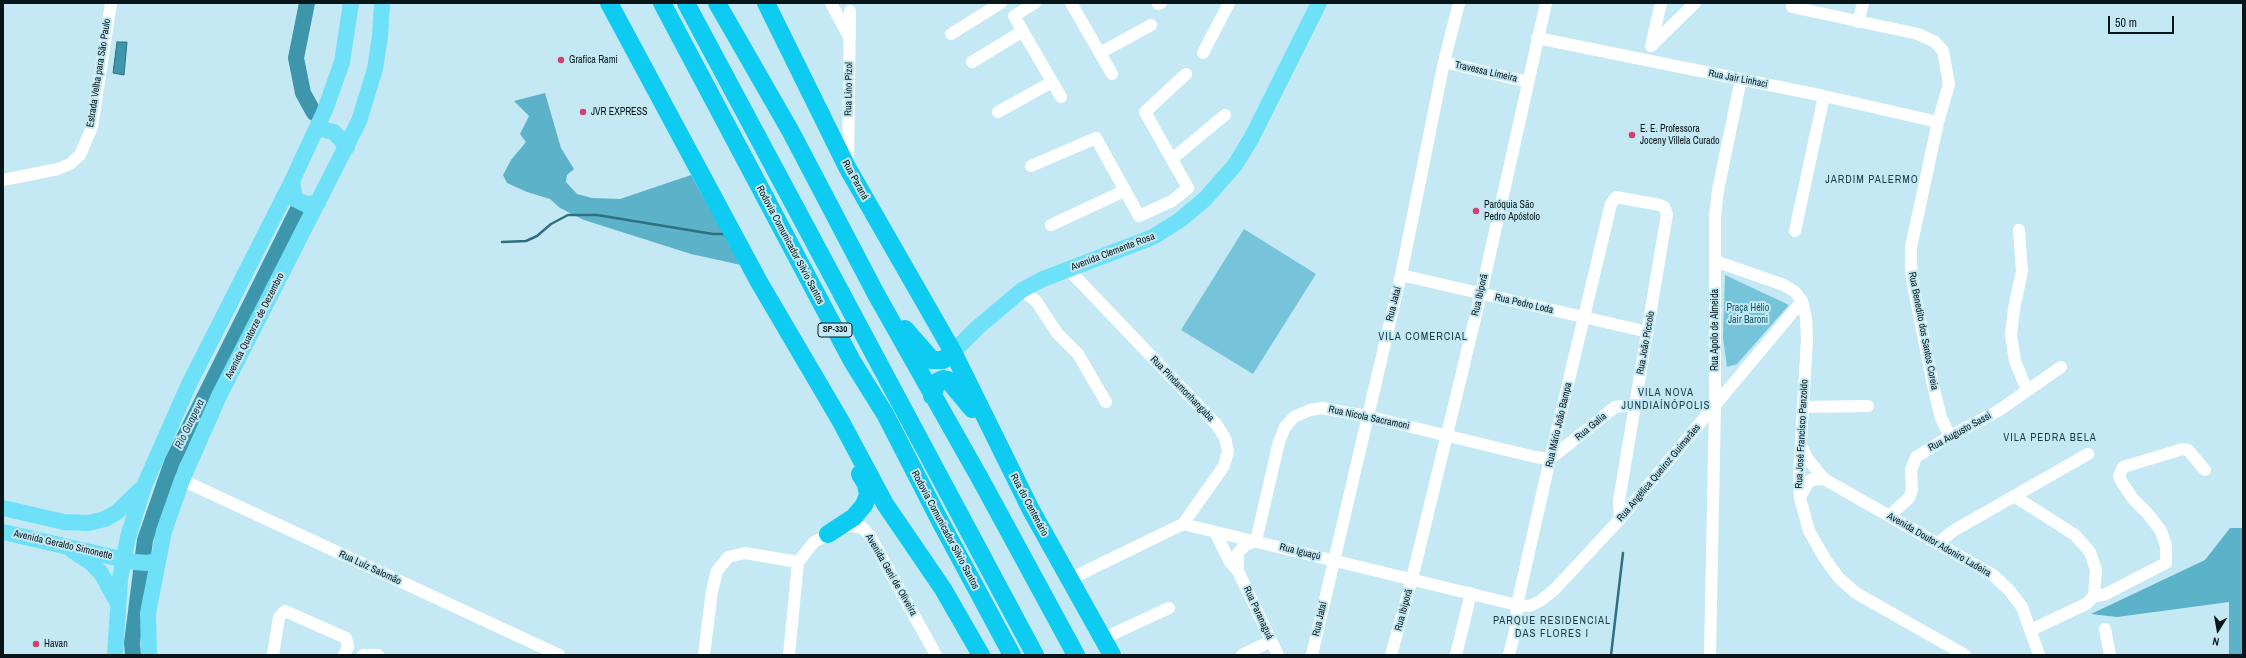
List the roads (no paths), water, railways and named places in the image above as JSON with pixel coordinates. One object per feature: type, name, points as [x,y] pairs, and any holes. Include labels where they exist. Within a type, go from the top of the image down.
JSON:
[{"type":"highway","points":[[609,3],[756,276],[840,420],[885,504],[944,589],[981,655]]},
{"type":"highway","name":"Rodovia Comunicador Silvio Santos","points":[[662,3],[852,361],[885,414],[941,523],[1012,655]]},
{"type":"highway","name":"Rodovia Comunicador Silvio Santos","points":[[686,3],[1035,655]]},
{"type":"highway","name":"Rua Paraná","points":[[766,3],[848,168],[953,352]]},
{"type":"highway","points":[[725,4],[740,45],[791,132],[932,396],[982,482],[1076,655]]},
{"type":"highway","points":[[868,276],[880,290],[899,322],[923,352],[932,360],[938,362],[953,352]]},
{"type":"highway","name":"Rua do Centenário","points":[[953,352],[1006,462],[1112,655]]},
{"type":"highway","points":[[932,396],[938,381],[943,379],[948,380],[967,402],[1006,462]]},
{"type":"highway","points":[[828,534],[854,517],[864,505],[868,495],[866,484],[841,439],[840,420]]},
{"type":"main road","name":"Avenida Quatorze de Dezembro","points":[[150,655],[148,613],[141,561],[128,537],[144,486],[189,384],[292,181],[334,88],[342,62],[351,3]]},
{"type":"main road","name":"Avenida Quatorze de Dezembro","points":[[115,655],[117,602],[141,561],[164,531],[182,480],[219,396],[347,147],[368,97],[375,69],[380,36],[382,3]]},
{"type":"main road","name":"Avenida Clemente Rosa","points":[[953,352],[977,328],[1022,290],[1068,269],[1126,248],[1167,230],[1221,183],[1235,165],[1252,137],[1319,3]]},
{"type":"main road","points":[[317,128],[334,132],[347,147]]},
{"type":"main road","points":[[292,181],[293,194],[299,202],[318,203]]},
{"type":"main road","points":[[3,508],[64,522],[88,523],[105,519],[118,512],[144,486]]},
{"type":"main road","points":[[42,517],[48,524],[49,531],[42,541]]},
{"type":"main road","name":"Avenida Geraldo Simonette","points":[[3,532],[141,561]]},
{"type":"main road","points":[[67,546],[90,562],[101,573],[117,602]]},
{"type":"street","name":"Estrada Velha para São Paulo","points":[[3,180],[58,170],[70,164],[80,155],[92,127],[111,3]]},
{"type":"street","points":[[831,3],[849,37]]},
{"type":"street","points":[[951,34],[1001,3]]},
{"type":"street","points":[[1203,53],[1229,3]]},
{"type":"street","name":"Rua Jataí","points":[[1311,653],[1366,416],[1401,275],[1444,62],[1459,3]]},
{"type":"street","name":"Rua Ibiporã","points":[[1391,655],[1412,579],[1480,294],[1546,3]]},
{"type":"street","points":[[1643,61],[1651,46],[1661,3]]},
{"type":"street","points":[[1651,46],[1695,3]]},
{"type":"street","points":[[1858,22],[1863,3]]},
{"type":"street","points":[[1030,4],[1014,16],[1060,97]]},
{"type":"street","points":[[1075,4],[1112,74]]},
{"type":"street","name":"Rua Benedito dos Santos Coreia","points":[[1792,7],[1918,34],[1935,42],[1943,51],[1949,84],[1938,122],[1911,247],[1911,264],[1912,279],[1933,384],[1941,418],[1950,436]]},
{"type":"street","name":"Rua Lino Pizol","points":[[848,168],[850,11]]},
{"type":"street","points":[[1100,53],[1151,25]]},
{"type":"street","points":[[972,62],[1023,31]]},
{"type":"street","name":"Rua Jair Linhaci","points":[[1537,38],[1643,61],[1824,96],[1938,122]]},
{"type":"street","name":"Travessa Limeira","points":[[1444,62],[1528,82]]},
{"type":"street","points":[[1031,166],[1096,138],[1139,216],[1172,201],[1188,188],[1145,112],[1186,74]]},
{"type":"street","name":"Rua Apolo de Almeida","points":[[1710,655],[1715,405],[1715,216],[1718,190],[1741,79]]},
{"type":"street","points":[[998,112],[1052,82]]},
{"type":"street","points":[[1794,230],[1824,96]]},
{"type":"street","points":[[1172,159],[1225,115]]},
{"type":"street","points":[[1051,225],[1124,191]]},
{"type":"street","name":"Rua João Piccolo","points":[[1616,197],[1660,205],[1664,207],[1667,214],[1619,500],[1620,519]]},
{"type":"street","name":"Rua Mário João Bampa","points":[[1509,655],[1516,627],[1517,605],[1550,459],[1611,204],[1616,197]]},
{"type":"street","points":[[1172,201],[1180,220]]},
{"type":"street","points":[[1157,209],[1167,230]]},
{"type":"street","points":[[2019,230],[2022,271],[2014,309],[2012,349],[2027,390]]},
{"type":"street","points":[[1715,261],[1784,285],[1795,292],[1802,301]]},
{"type":"street","name":"Rua Pindamonhangaba","points":[[1068,269],[1216,424],[1225,438],[1228,451],[1224,466],[1183,524]]},
{"type":"street","name":"Rua Pedro Loda","points":[[1401,275],[1648,332]]},
{"type":"street","points":[[1022,290],[1036,302],[1057,333],[1078,354],[1106,402]]},
{"type":"street","name":"Rua Angélica Queiroz Guimarães","points":[[1540,601],[1555,589],[1620,519],[1802,301]]},
{"type":"street","name":"Rua José Francisco Panzoldo","points":[[1802,301],[1806,318],[1807,339],[1798,474],[1800,498],[1809,531],[1825,559],[1839,578],[1871,603],[1964,655]]},
{"type":"street","name":"Rua Augusto Sassi","points":[[1889,516],[1909,498],[1912,490],[1911,470],[1916,457],[1950,436],[1998,411],[2061,367]]},
{"type":"street","name":"Rua Galia","points":[[1550,459],[1568,447],[1615,407],[1635,405]]},
{"type":"street","points":[[1803,407],[1868,406]]},
{"type":"street","name":"Rua Nicola Sacramoni","points":[[1256,541],[1279,442],[1285,427],[1294,417],[1310,410],[1322,408],[1366,416],[1535,457],[1550,459]]},
{"type":"street","name":"Avenida Doutor Adoniro Ladeira","points":[[1801,445],[1807,458],[1824,479],[1992,575],[2009,590],[2022,608],[2039,655]]},
{"type":"street","points":[[2031,630],[2086,604],[2094,596],[2104,595],[2166,563],[2166,546],[2161,531],[2148,514],[2133,499],[2121,481],[2119,476],[2123,467],[2183,449],[2188,450],[2205,470]]},
{"type":"street","points":[[1938,543],[1953,532],[2088,454]]},
{"type":"street","points":[[1800,498],[1807,482],[1815,479],[1824,479]]},
{"type":"street","name":"Rua Luíz Salomão","points":[[182,480],[543,652],[559,655]]},
{"type":"street","points":[[2014,496],[2075,535],[2090,552],[2096,570],[2094,596]]},
{"type":"street","points":[[1070,579],[1183,524]]},
{"type":"street","name":"Rua Iguaçú","points":[[1183,524],[1517,605],[1530,606],[1540,601]]},
{"type":"street","name":"Avenida Geni de Oliveira","points":[[828,534],[843,527],[853,526],[863,528],[870,536],[936,655]]},
{"type":"street","name":"Rua Paranaguá","points":[[1215,532],[1230,562],[1238,571],[1278,655]]},
{"type":"street","points":[[789,655],[798,562],[814,542],[828,534]]},
{"type":"street","name":"Rua Paranaguá","points":[[1238,571],[1238,553],[1245,545],[1256,541]]},
{"type":"street","points":[[704,655],[712,591],[717,571],[728,557],[745,553],[798,562]]},
{"type":"street","points":[[1456,655],[1471,593]]},
{"type":"street","points":[[1102,639],[1169,608]]},
{"type":"street","points":[[273,655],[279,617],[285,611],[346,638],[348,647],[344,655]]},
{"type":"street","points":[[2104,628],[2110,655]]},
{"type":"street","points":[[1242,655],[1271,641]]},
{"type":"street","points":[[363,655],[378,655]]},
{"type":"waterway","name":"Rio Guapeva","points":[[307,3],[296,58],[303,93],[314,113]]},
{"type":"waterway","name":"Rio Guapeva","points":[[133,655],[132,643],[145,540],[172,462],[298,209]]},
{"type":"waterway","points":[[502,242],[526,241],[537,236],[551,224],[568,215],[597,215],[713,234],[726,234]]},
{"type":"waterway","points":[[287,230],[296,231]]},
{"type":"waterway","points":[[1611,655],[1623,553]]},
{"type":"place","name":"Grafica Rami","points":[[561,60]]},
{"type":"place","name":"JVR EXPRESS","points":[[583,112]]},
{"type":"place","name":"E. E. Professora Joceny Villela Curado","points":[[1632,135]]},
{"type":"place","name":"Paróquia São Pedro Apóstolo","points":[[1476,211]]},
{"type":"place","name":"Havan","points":[[36,644]]},
{"type":"district","name":"JARDIM PALERMO","points":[[1872,180]]},
{"type":"district","name":"VILA COMERCIAL","points":[[1423,337]]},
{"type":"district","name":"VILA NOVA JUNDIAÍNÓPOLIS","points":[[1666,399]]},
{"type":"district","name":"VILA PEDRA BELA","points":[[2050,438]]},
{"type":"district","name":"PARQUE RESIDENCIAL DAS FLORES I","points":[[1552,627]]},
{"type":"park label","name":"Praça Hélio Jair Baroni","points":[[1748,314]]}]
